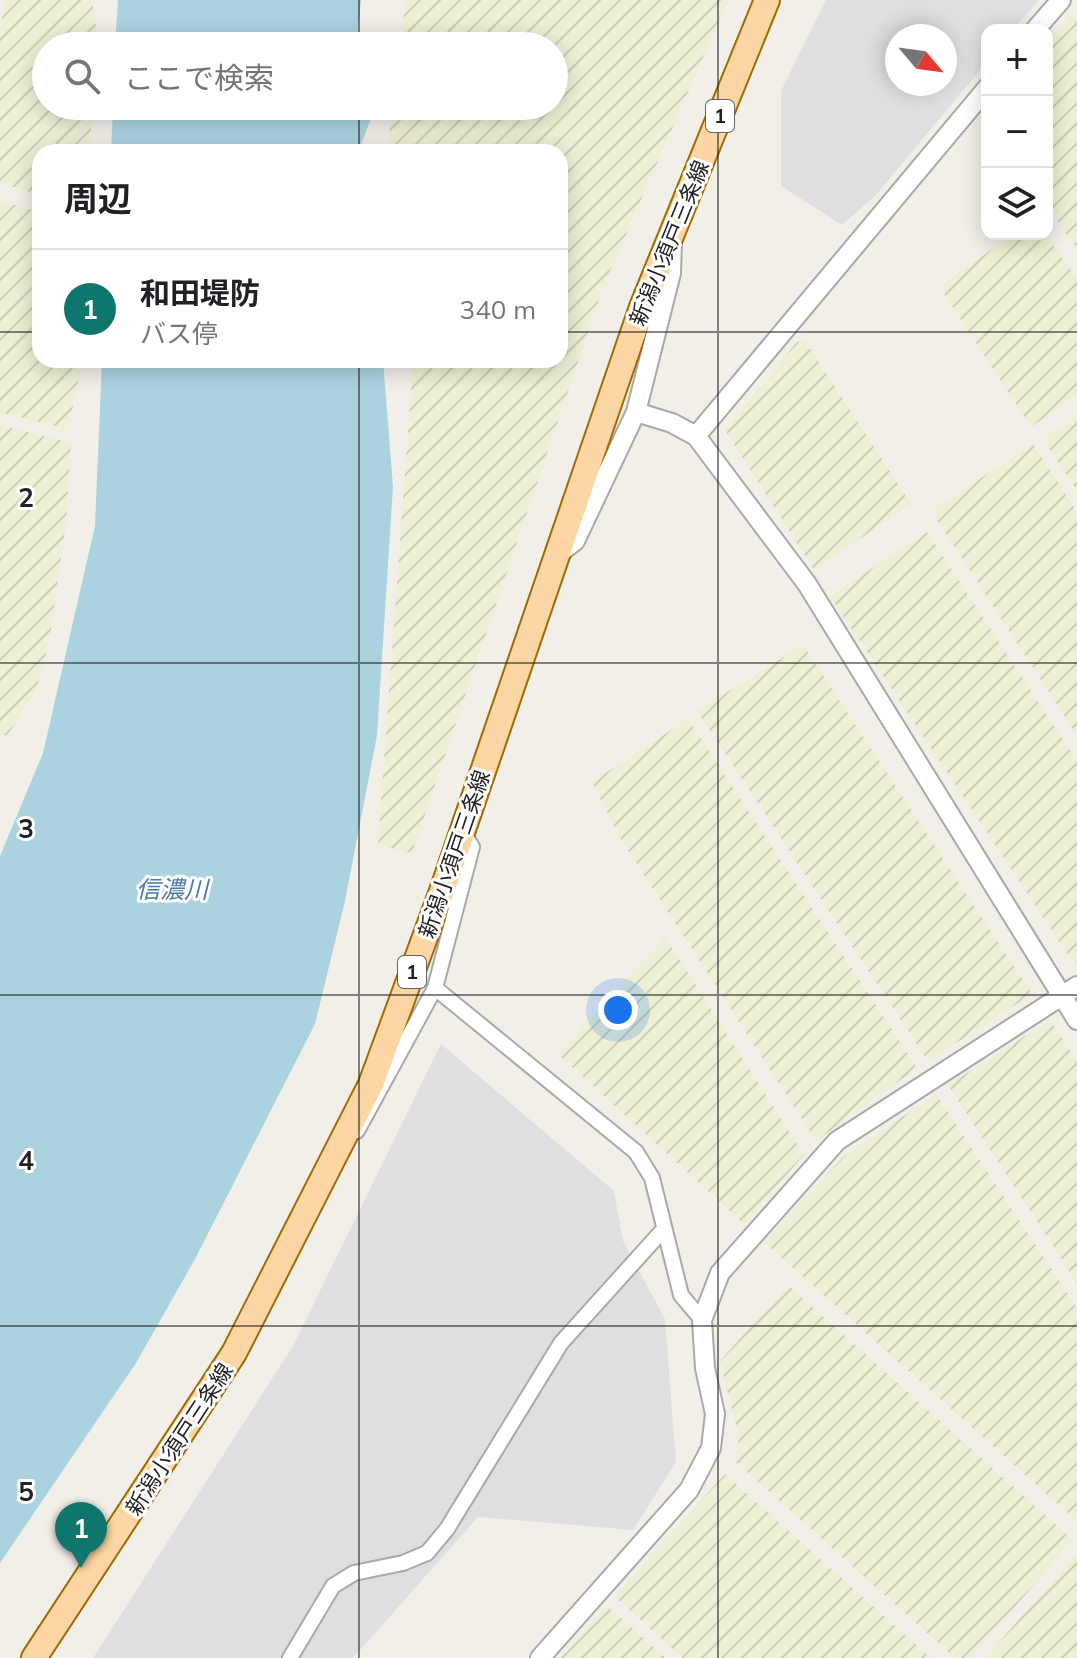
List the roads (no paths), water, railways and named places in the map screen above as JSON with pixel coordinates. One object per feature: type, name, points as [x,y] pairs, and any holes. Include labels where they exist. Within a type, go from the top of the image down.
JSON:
[{"type":"main road","name":"新潟小須戸三条線","points":[[34,1658],[234,1353],[371,1084],[462,831],[642,307],[767,0]]},
{"type":"street","points":[[1040,24],[1061,0]]},
{"type":"street","points":[[696,436],[981,95]]},
{"type":"street","points":[[557,555],[575,541],[636,412],[671,273],[672,232]]},
{"type":"street","points":[[636,412],[672,423],[696,436],[807,584],[1069,991],[1077,1020]]},
{"type":"street","points":[[342,1140],[362,1128],[435,988],[472,847],[462,831]]},
{"type":"street","points":[[435,988],[636,1152],[652,1178],[681,1295],[702,1320]]},
{"type":"street","points":[[540,1658],[663,1521],[702,1468],[711,1448],[715,1414],[705,1368],[702,1320],[720,1273],[837,1141],[862,1121],[1069,991]]},
{"type":"street","points":[[290,1658],[333,1586],[354,1573],[403,1563],[427,1553],[447,1529],[561,1343],[663,1230]]},
{"type":"water","points":[[118,0],[361,0],[359,32],[116,32]]},
{"type":"water","points":[[112,120],[370,120],[361,144],[111,144]]},
{"type":"water","name":"信濃川","points":[[102,368],[384,368],[393,487],[377,735],[345,901],[315,1024],[195,1259],[136,1363],[0,1563],[0,856],[43,753],[95,526]]},
{"type":"place","name":"和田堤防","points":[[81,1568]]}]
